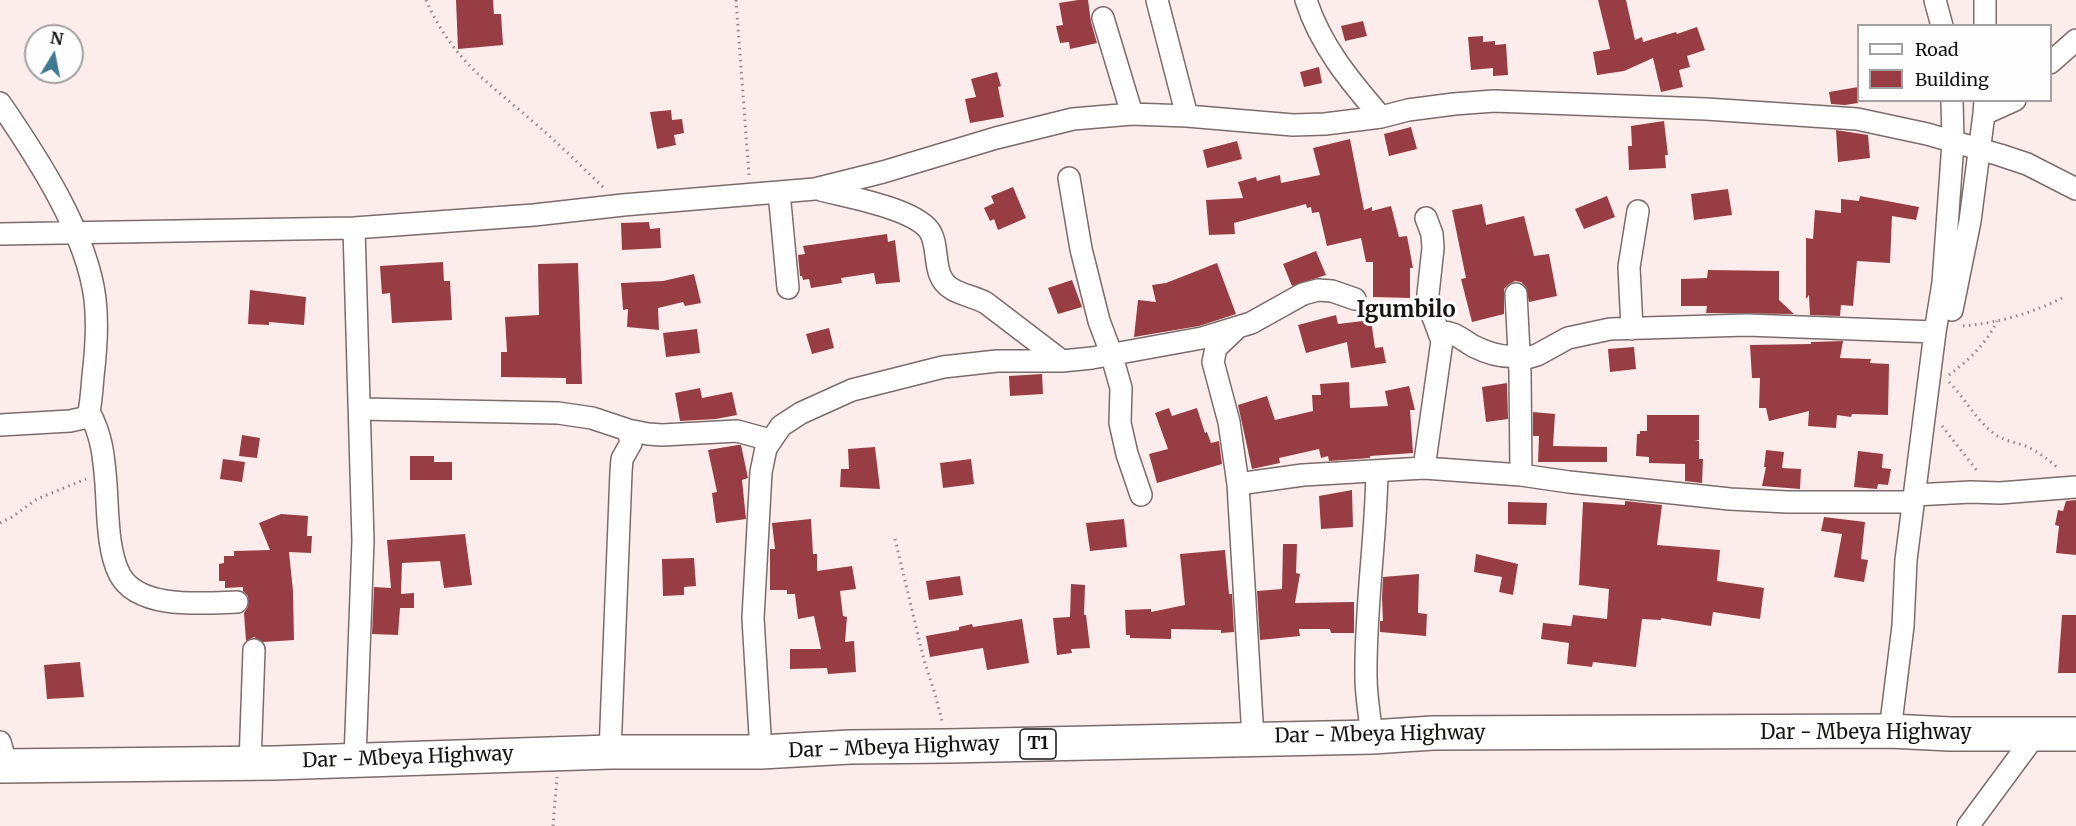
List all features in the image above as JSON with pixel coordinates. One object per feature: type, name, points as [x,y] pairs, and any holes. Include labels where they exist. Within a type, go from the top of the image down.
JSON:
[{"type":"highway","name":"Dar - Mbeya Highway","points":[[2,758],[250,763],[610,752],[761,752],[850,747],[1372,737],[1444,732],[2076,734]]},
{"type":"street","points":[[1157,0],[1187,116]]},
{"type":"street","points":[[1306,0],[1325,45],[1381,117]]},
{"type":"street","points":[[1935,0],[1941,24]]},
{"type":"street","points":[[1985,24],[1986,0]]},
{"type":"street","points":[[1103,18],[1132,114]]},
{"type":"street","points":[[2052,61],[2076,40]]},
{"type":"street","points":[[0,234],[354,228],[534,215],[815,189],[883,172],[1043,125],[1073,119],[1132,114],[1293,125],[1349,121],[1454,104],[1494,101],[1706,109],[1857,119],[1927,134],[2027,164],[2076,189]]},
{"type":"street","points":[[1941,329],[1953,142],[1952,102]]},
{"type":"street","points":[[1890,732],[1903,626],[1906,560],[1928,382],[1941,329],[1956,295],[1980,149],[1984,107],[2006,102]]},
{"type":"street","points":[[0,103],[49,181],[74,232],[90,275],[96,315],[94,364],[88,417],[70,421],[0,425]]},
{"type":"street","points":[[1069,178],[1081,249],[1099,321],[1121,388],[1119,409],[1127,454],[1142,495]]},
{"type":"street","points":[[815,189],[878,204],[924,225],[931,234],[936,264],[947,285],[952,289],[977,297],[1062,361]]},
{"type":"street","points":[[779,192],[788,288]]},
{"type":"street","points":[[1632,329],[1629,267],[1638,211]]},
{"type":"street","points":[[1425,468],[1442,353],[1442,341],[1430,309],[1428,294],[1433,248],[1432,234],[1426,218]]},
{"type":"street","points":[[354,228],[363,541],[355,759]]},
{"type":"street","points":[[761,752],[753,618],[761,472],[770,440],[788,420],[852,390],[907,375],[974,363],[1092,358],[1202,338],[1265,316],[1303,294],[1318,290],[1332,291],[1354,299]]},
{"type":"street","points":[[1516,294],[1521,475]]},
{"type":"street","points":[[1439,332],[1452,332],[1488,352],[1504,357],[1519,358],[1537,355],[1568,338],[1600,330],[1747,325],[1941,329]]},
{"type":"street","points":[[1237,327],[1216,348],[1213,362],[1229,422],[1238,484],[1253,738]]},
{"type":"street","points":[[360,409],[558,413],[592,418],[628,430],[662,435],[737,431],[770,440]]},
{"type":"street","points":[[89,412],[100,435],[109,530],[119,573],[125,582],[144,594],[159,599],[183,603],[237,602]]},
{"type":"street","points":[[610,752],[617,533],[622,459],[631,443],[628,430]]},
{"type":"street","points":[[1238,484],[1303,475],[1425,468],[1521,475],[1740,500],[1914,498],[2071,487]]},
{"type":"street","points":[[1372,737],[1366,679],[1377,471]]},
{"type":"street","points":[[250,763],[254,650]]},
{"type":"street","points":[[1968,826],[2036,734]]},
{"type":"path","points":[[426,0],[448,42],[472,70],[539,126],[623,205]]},
{"type":"path","points":[[736,0],[751,194]]},
{"type":"path","points":[[1941,329],[1996,321],[2047,305],[2064,297]]},
{"type":"path","points":[[1996,321],[1971,357],[1944,378],[1962,395],[1984,425],[1993,433],[2030,448],[2057,466],[2071,487]]},
{"type":"path","points":[[1925,406],[1973,464],[1991,492]]},
{"type":"path","points":[[0,523],[37,499],[70,484],[105,476]]},
{"type":"path","points":[[895,539],[924,660],[948,746]]},
{"type":"path","points":[[553,826],[559,754]]},
{"type":"building","points":[[456,0],[493,0],[494,14],[501,14],[503,45],[458,49]]},
{"type":"building","points":[[1088,0],[1097,43],[1070,49],[1069,42],[1060,43],[1056,26],[1063,25],[1059,3]]},
{"type":"building","points":[[1598,0],[1626,0],[1635,40],[1642,37],[1643,42],[1697,27],[1705,50],[1687,56],[1690,67],[1679,70],[1683,87],[1661,92],[1653,58],[1624,71],[1597,75],[1593,52],[1610,49]]},
{"type":"building","points":[[1363,21],[1367,36],[1345,41],[1341,26]]},
{"type":"building","points":[[1483,36],[1483,42],[1495,41],[1495,45],[1506,44],[1508,75],[1493,76],[1493,68],[1471,70],[1468,37]]},
{"type":"building","points":[[1319,67],[1322,83],[1304,87],[1300,72]]},
{"type":"building","points":[[997,72],[1001,86],[998,87],[1004,117],[970,123],[965,99],[976,97],[971,79]]},
{"type":"building","points":[[1857,87],[1858,103],[1831,104],[1829,92]]},
{"type":"building","points":[[671,110],[672,120],[682,119],[684,133],[674,135],[676,145],[657,149],[650,112]]},
{"type":"building","points":[[1664,121],[1668,155],[1665,155],[1666,168],[1629,170],[1628,146],[1632,146],[1631,126]]},
{"type":"building","points":[[1411,127],[1417,149],[1389,156],[1384,134]]},
{"type":"building","points":[[1836,130],[1868,135],[1870,158],[1838,162]]},
{"type":"building","points":[[1350,139],[1364,210],[1372,207],[1372,211],[1391,206],[1399,237],[1407,236],[1413,268],[1410,268],[1410,298],[1373,297],[1373,262],[1366,262],[1361,238],[1327,246],[1319,212],[1312,213],[1311,207],[1307,208],[1306,204],[1234,223],[1235,234],[1209,235],[1206,200],[1243,198],[1238,182],[1256,177],[1257,181],[1280,175],[1281,183],[1320,175],[1313,148]]},
{"type":"building","points":[[1237,141],[1242,159],[1207,168],[1203,150]]},
{"type":"building","points":[[1013,187],[1026,218],[998,230],[994,219],[990,221],[984,208],[994,203],[991,196]]},
{"type":"building","points":[[1728,189],[1732,215],[1694,220],[1691,194]]},
{"type":"building","points":[[1607,196],[1615,217],[1584,229],[1575,209]]},
{"type":"building","points":[[1860,196],[1919,207],[1916,220],[1892,216],[1890,263],[1857,261],[1853,306],[1841,305],[1840,316],[1810,315],[1809,295],[1806,299],[1806,238],[1813,239],[1815,210],[1841,213],[1841,199],[1859,201]]},
{"type":"building","points":[[1482,204],[1486,225],[1524,216],[1534,256],[1549,254],[1557,296],[1529,302],[1526,287],[1521,282],[1515,281],[1504,289],[1504,314],[1472,322],[1461,279],[1466,278],[1452,210]]},
{"type":"building","points":[[649,222],[650,229],[660,228],[661,248],[622,250],[621,223]]},
{"type":"building","points":[[887,234],[888,242],[895,240],[900,282],[876,284],[874,273],[841,278],[842,283],[811,288],[809,279],[803,280],[800,276],[798,255],[805,254],[803,246]]},
{"type":"building","points":[[1316,251],[1326,275],[1292,286],[1283,264]]},
{"type":"building","points":[[443,262],[444,281],[450,281],[452,320],[392,323],[390,293],[382,294],[380,266]]},
{"type":"building","points":[[578,263],[582,384],[566,384],[566,378],[501,377],[501,352],[507,352],[505,317],[539,315],[538,264]]},
{"type":"building","points":[[1217,263],[1236,314],[1199,326],[1134,337],[1138,300],[1156,302],[1152,285],[1166,283]]},
{"type":"building","points":[[1708,270],[1779,271],[1779,300],[1794,314],[1706,313],[1707,306],[1681,306],[1681,279],[1707,278]]},
{"type":"building","points":[[694,274],[701,303],[685,306],[683,302],[658,308],[659,330],[627,327],[628,309],[623,310],[621,283],[663,281]]},
{"type":"building","points":[[1072,280],[1082,307],[1058,314],[1048,288]]},
{"type":"building","points":[[250,290],[306,297],[304,325],[269,322],[269,325],[248,324]]},
{"type":"building","points":[[1336,315],[1338,324],[1371,320],[1375,348],[1383,347],[1386,363],[1351,368],[1347,342],[1306,353],[1298,325]]},
{"type":"building","points":[[829,328],[834,348],[812,354],[806,334]]},
{"type":"building","points":[[697,329],[700,353],[666,357],[663,333]]},
{"type":"building","points":[[1843,341],[1840,358],[1871,359],[1870,363],[1889,364],[1888,415],[1852,414],[1851,417],[1837,415],[1836,428],[1808,426],[1809,411],[1769,421],[1766,408],[1759,408],[1760,378],[1752,378],[1750,345]]},
{"type":"building","points":[[1634,347],[1636,369],[1610,372],[1608,349]]},
{"type":"building","points":[[1042,374],[1043,394],[1010,396],[1009,376]]},
{"type":"building","points":[[1349,382],[1350,408],[1388,406],[1385,391],[1409,386],[1415,410],[1410,410],[1413,453],[1329,461],[1328,456],[1321,458],[1319,449],[1279,458],[1280,463],[1252,469],[1238,405],[1267,396],[1275,420],[1313,411],[1312,395],[1321,395],[1320,384]]},
{"type":"building","points":[[1507,383],[1508,419],[1486,422],[1482,387]]},
{"type":"building","points":[[700,388],[702,398],[732,392],[737,415],[680,421],[675,393]]},
{"type":"building","points":[[1169,408],[1172,416],[1197,408],[1205,433],[1207,432],[1211,443],[1219,441],[1222,464],[1157,483],[1149,454],[1168,449],[1155,413]]},
{"type":"building","points":[[1533,412],[1555,414],[1553,446],[1607,447],[1607,462],[1538,462],[1539,436],[1533,436]]},
{"type":"building","points":[[1647,415],[1699,415],[1699,440],[1695,441],[1699,441],[1699,459],[1703,459],[1702,483],[1685,481],[1685,464],[1649,463],[1649,457],[1636,456],[1637,434],[1640,434],[1640,431],[1647,431]]},
{"type":"building","points":[[242,435],[260,438],[257,458],[239,456]]},
{"type":"building","points":[[741,445],[748,478],[742,480],[746,519],[716,523],[712,493],[717,492],[708,450]]},
{"type":"building","points":[[875,447],[880,489],[840,487],[841,469],[849,469],[848,449]]},
{"type":"building","points":[[1766,450],[1784,452],[1782,468],[1801,469],[1800,489],[1762,486],[1766,467],[1764,467]]},
{"type":"building","points":[[1858,451],[1883,454],[1882,468],[1891,469],[1888,485],[1878,484],[1877,489],[1854,487]]},
{"type":"building","points":[[410,456],[434,456],[434,462],[452,462],[452,480],[410,480]]},
{"type":"building","points":[[223,459],[245,462],[242,482],[220,479]]},
{"type":"building","points":[[971,459],[974,484],[943,488],[940,463]]},
{"type":"building","points":[[1352,490],[1353,527],[1321,529],[1319,496]]},
{"type":"building","points":[[2076,500],[2076,555],[2056,553],[2059,526],[2055,525],[2058,510],[2063,511],[2066,501]]},
{"type":"building","points":[[1625,501],[1662,505],[1657,545],[1720,550],[1717,581],[1764,588],[1760,619],[1713,612],[1711,626],[1661,618],[1661,620],[1642,619],[1636,667],[1593,662],[1592,667],[1567,664],[1569,643],[1541,639],[1543,623],[1571,626],[1573,615],[1607,619],[1609,589],[1579,585],[1583,502],[1625,505]]},
{"type":"building","points":[[1508,502],[1547,503],[1546,525],[1508,524]]},
{"type":"building","points":[[281,514],[308,516],[307,536],[312,536],[311,553],[289,552],[294,640],[263,642],[254,637],[246,641],[244,613],[248,607],[248,596],[243,591],[243,587],[225,588],[225,581],[219,581],[219,564],[224,563],[224,556],[234,556],[234,551],[270,550],[259,523]]},
{"type":"building","points":[[1824,517],[1865,522],[1861,559],[1868,560],[1864,582],[1834,577],[1842,534],[1821,531]]},
{"type":"building","points":[[811,519],[813,554],[817,554],[817,571],[852,566],[856,589],[840,591],[843,616],[847,617],[845,642],[854,641],[856,672],[828,674],[827,668],[790,669],[790,649],[821,649],[814,616],[798,619],[795,594],[787,594],[787,590],[770,590],[770,549],[775,549],[772,523]]},
{"type":"building","points":[[1124,519],[1127,547],[1090,551],[1086,523]]},
{"type":"building","points":[[465,534],[472,585],[444,588],[440,561],[402,563],[401,594],[414,593],[414,608],[400,608],[398,635],[372,634],[374,587],[391,588],[387,540]]},
{"type":"building","points":[[1283,544],[1297,544],[1296,573],[1300,574],[1295,603],[1354,602],[1354,633],[1331,633],[1330,629],[1299,629],[1300,636],[1260,640],[1257,591],[1282,589]]},
{"type":"building","points":[[1225,550],[1229,594],[1232,594],[1234,632],[1171,629],[1171,639],[1130,638],[1130,635],[1126,635],[1125,610],[1151,609],[1151,612],[1185,605],[1180,554]]},
{"type":"building","points":[[1476,554],[1518,564],[1513,595],[1499,592],[1502,577],[1474,572]]},
{"type":"building","points":[[694,558],[696,586],[684,587],[684,595],[663,596],[662,559]]},
{"type":"building","points":[[1419,574],[1418,613],[1427,614],[1426,636],[1380,632],[1380,621],[1383,621],[1383,577]]},
{"type":"building","points":[[960,576],[963,595],[929,600],[926,581]]},
{"type":"building","points":[[1071,584],[1085,585],[1084,615],[1086,615],[1090,648],[1071,649],[1072,653],[1057,655],[1053,618],[1070,617]]},
{"type":"building","points":[[2062,615],[2076,615],[2076,673],[2058,673]]},
{"type":"building","points":[[1022,619],[1029,663],[987,670],[983,648],[930,657],[926,636],[959,630],[959,627],[972,624],[973,627]]},
{"type":"building","points":[[80,662],[84,697],[47,699],[44,665]]},
{"type":"district","name":"Igumbilo","points":[[1406,311]]}]
